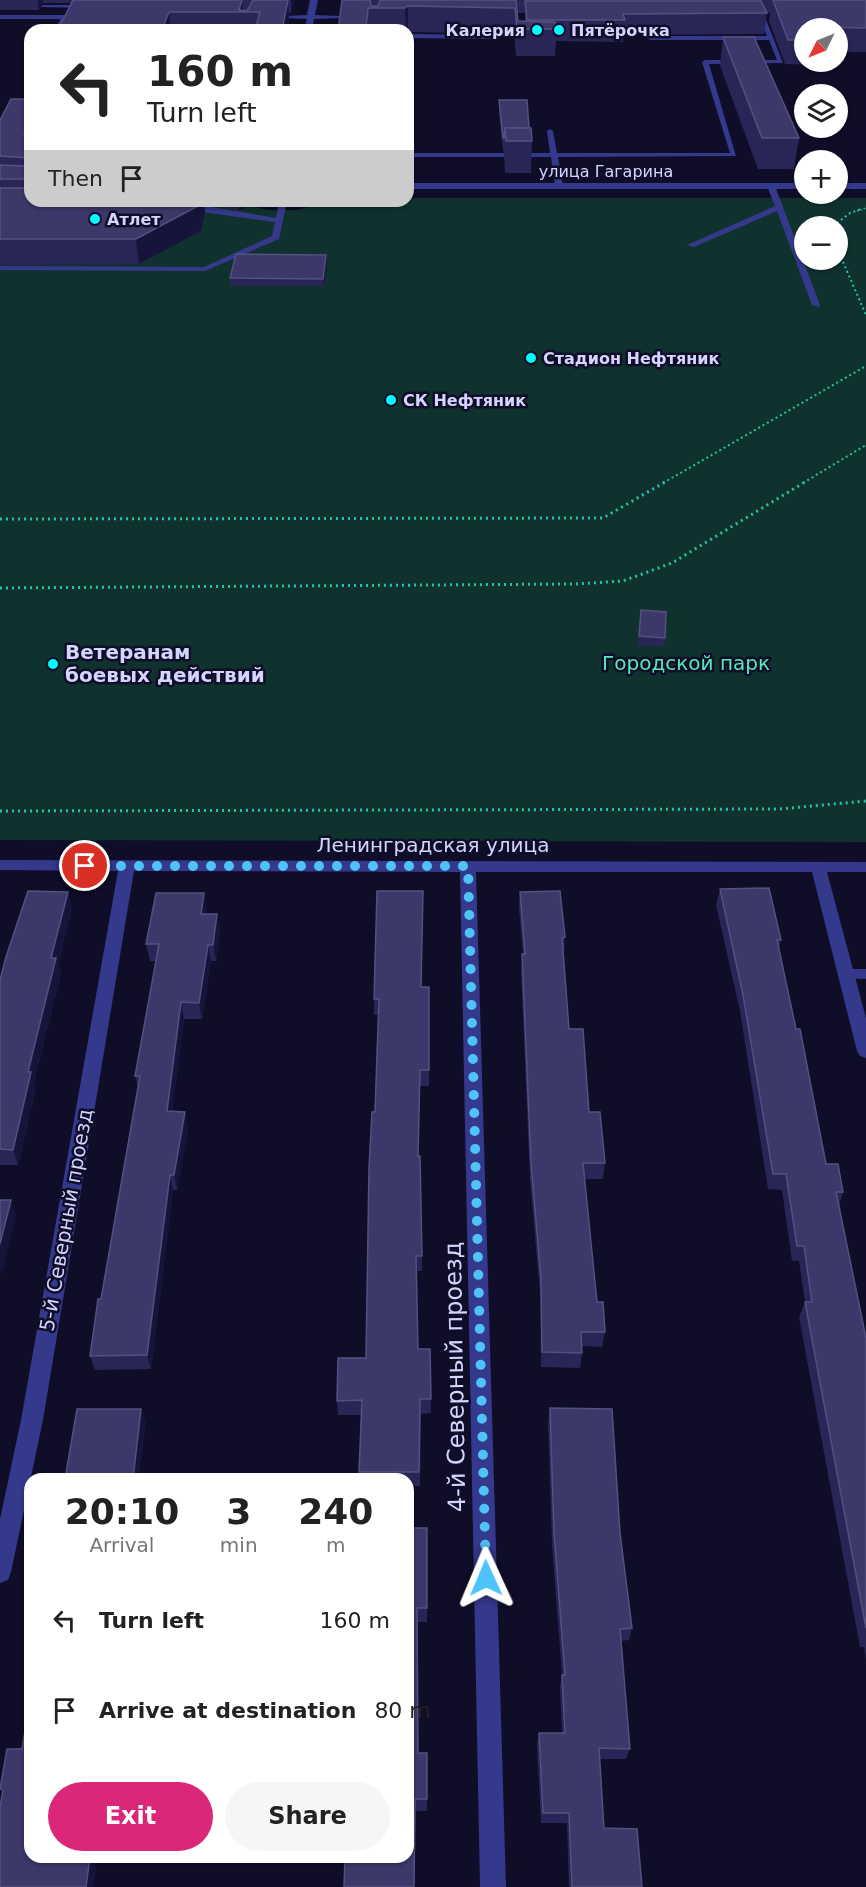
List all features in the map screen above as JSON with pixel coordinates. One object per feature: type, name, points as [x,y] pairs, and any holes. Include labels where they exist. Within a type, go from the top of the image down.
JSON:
[{"type":"street","points":[[309,24],[314,0]]},
{"type":"street","points":[[0,17],[98,17]]},
{"type":"street","points":[[263,17],[376,17]]},
{"type":"street","points":[[752,17],[773,17]]},
{"type":"street","name":"улица Гагарина","points":[[414,186],[794,186]]},
{"type":"street","points":[[848,186],[866,186]]},
{"type":"street","name":"Ленинградская улица","points":[[0,865],[866,867]]},
{"type":"street","name":"5-й Северный проезд","points":[[0,1572],[32,1420],[127,866]]},
{"type":"street","name":"4-й Северный проезд","points":[[468,866],[493,1887]]},
{"type":"street","points":[[818,867],[866,1051]]},
{"type":"lane","points":[[36,17],[47,0]]},
{"type":"lane","points":[[86,17],[96,0]]},
{"type":"lane","points":[[43,7],[92,7]]},
{"type":"lane","points":[[60,24],[63,17]]},
{"type":"lane","points":[[414,156],[734,155],[705,62],[781,62],[762,17]]},
{"type":"lane","points":[[414,36],[496,37]]},
{"type":"lane","points":[[650,38],[771,38]]},
{"type":"lane","points":[[550,131],[558,186]]},
{"type":"lane","points":[[771,186],[816,305]]},
{"type":"lane","points":[[0,268],[206,269],[276,237],[282,207]]},
{"type":"lane","points":[[691,245],[779,207]]},
{"type":"lane","points":[[178,208],[214,208],[253,219],[279,220]]},
{"type":"lane","points":[[846,974],[866,974]]},
{"type":"path","points":[[846,216],[866,208]]},
{"type":"path","points":[[847,270],[866,315]]},
{"type":"path","points":[[0,519],[603,518],[866,366]]},
{"type":"path","points":[[0,588],[565,584],[623,581],[672,563],[866,445]]},
{"type":"path","points":[[0,811],[780,809],[866,801]]},
{"type":"green space","name":"Городской парк","points":[[414,198],[794,198],[794,204],[848,204],[848,198],[866,198],[866,842],[0,840],[0,200],[24,200],[24,207],[256,207],[268,210],[296,210],[308,207],[414,207]]},
{"type":"building","points":[[73,0],[242,0],[239,10],[247,11],[253,0],[288,0],[283,24],[257,24],[260,12],[169,12],[164,24],[61,24]]},
{"type":"building","points":[[342,0],[370,0],[371,6],[378,6],[380,0],[516,0],[518,21],[555,22],[556,29],[517,29],[515,8],[408,6],[405,8],[368,8],[367,24],[339,24]]},
{"type":"building","points":[[773,0],[866,0],[866,28],[848,28],[848,18],[794,18],[794,40],[788,40]]},
{"type":"building","points":[[525,1],[761,1],[767,13],[623,14],[625,20],[527,20]]},
{"type":"building","points":[[723,37],[754,37],[794,127],[794,138],[762,138]]},
{"type":"building","points":[[11,99],[24,99],[24,158],[0,156],[0,120]]},
{"type":"building","points":[[499,100],[527,100],[529,128],[505,128],[503,138]]},
{"type":"building","points":[[505,128],[531,128],[532,141],[506,141]]},
{"type":"building","points":[[0,165],[24,166],[24,179],[0,179]]},
{"type":"building","points":[[0,188],[24,188],[24,207],[196,207],[136,239],[0,239]]},
{"type":"building","points":[[236,254],[326,255],[323,279],[230,278]]},
{"type":"building","points":[[641,610],[666,612],[665,638],[639,636]]},
{"type":"building","points":[[769,888],[781,940],[777,940],[796,1029],[800,1029],[826,1164],[838,1164],[843,1192],[836,1192],[866,1338],[866,1628],[805,1302],[812,1302],[804,1246],[797,1246],[786,1174],[773,1174],[743,995],[720,889]]},
{"type":"building","points":[[28,891],[68,892],[51,958],[56,958],[28,1072],[31,1072],[13,1150],[0,1149],[0,980]]},
{"type":"building","points":[[377,891],[423,891],[421,987],[429,987],[429,1070],[420,1070],[418,1156],[420,1156],[422,1256],[416,1256],[418,1349],[430,1349],[431,1399],[420,1399],[419,1472],[359,1472],[362,1400],[337,1401],[338,1358],[366,1358],[369,1168],[372,1112],[375,1112],[379,999],[374,999]]},
{"type":"building","points":[[560,891],[565,937],[562,938],[569,1029],[583,1029],[589,1112],[600,1112],[605,1163],[583,1163],[597,1302],[603,1302],[605,1332],[581,1332],[582,1353],[542,1352],[541,1279],[531,1163],[522,954],[525,954],[520,892]]},
{"type":"building","points":[[156,893],[204,893],[201,914],[217,914],[213,945],[208,945],[199,1003],[181,1002],[167,1111],[185,1112],[174,1175],[170,1175],[147,1355],[90,1356],[98,1299],[101,1299],[140,1076],[135,1076],[159,944],[146,944]]},
{"type":"building","points":[[0,1200],[11,1200],[0,1244]]},
{"type":"building","points":[[550,1408],[612,1409],[620,1533],[632,1628],[620,1629],[630,1749],[599,1748],[604,1828],[637,1829],[642,1887],[572,1887],[569,1813],[543,1813],[539,1733],[565,1733],[562,1675],[565,1675],[554,1532]]},
{"type":"building","points":[[77,1409],[141,1409],[134,1473],[66,1473]]},
{"type":"building","points":[[414,1528],[427,1528],[427,1608],[417,1608],[418,1753],[427,1753],[427,1799],[415,1799],[414,1887],[344,1887],[345,1863],[414,1863]]},
{"type":"building","points":[[24,1737],[24,1863],[89,1863],[86,1887],[0,1887],[0,1807],[3,1790],[0,1789],[7,1749],[22,1749]]},
{"type":"place","name":"Калерия","points":[[537,30]]},
{"type":"place","name":"Пятёрочка","points":[[559,30]]},
{"type":"place","name":"Атлет","points":[[95,219]]},
{"type":"place","name":"Стадион Нефтяник","points":[[531,358]]},
{"type":"place","name":"СК Нефтяник","points":[[391,400]]},
{"type":"place","name":"Ветеранам боевых действий","points":[[53,664]]},
{"type":"route","points":[[85,866],[468,866],[486,1578]]}]
